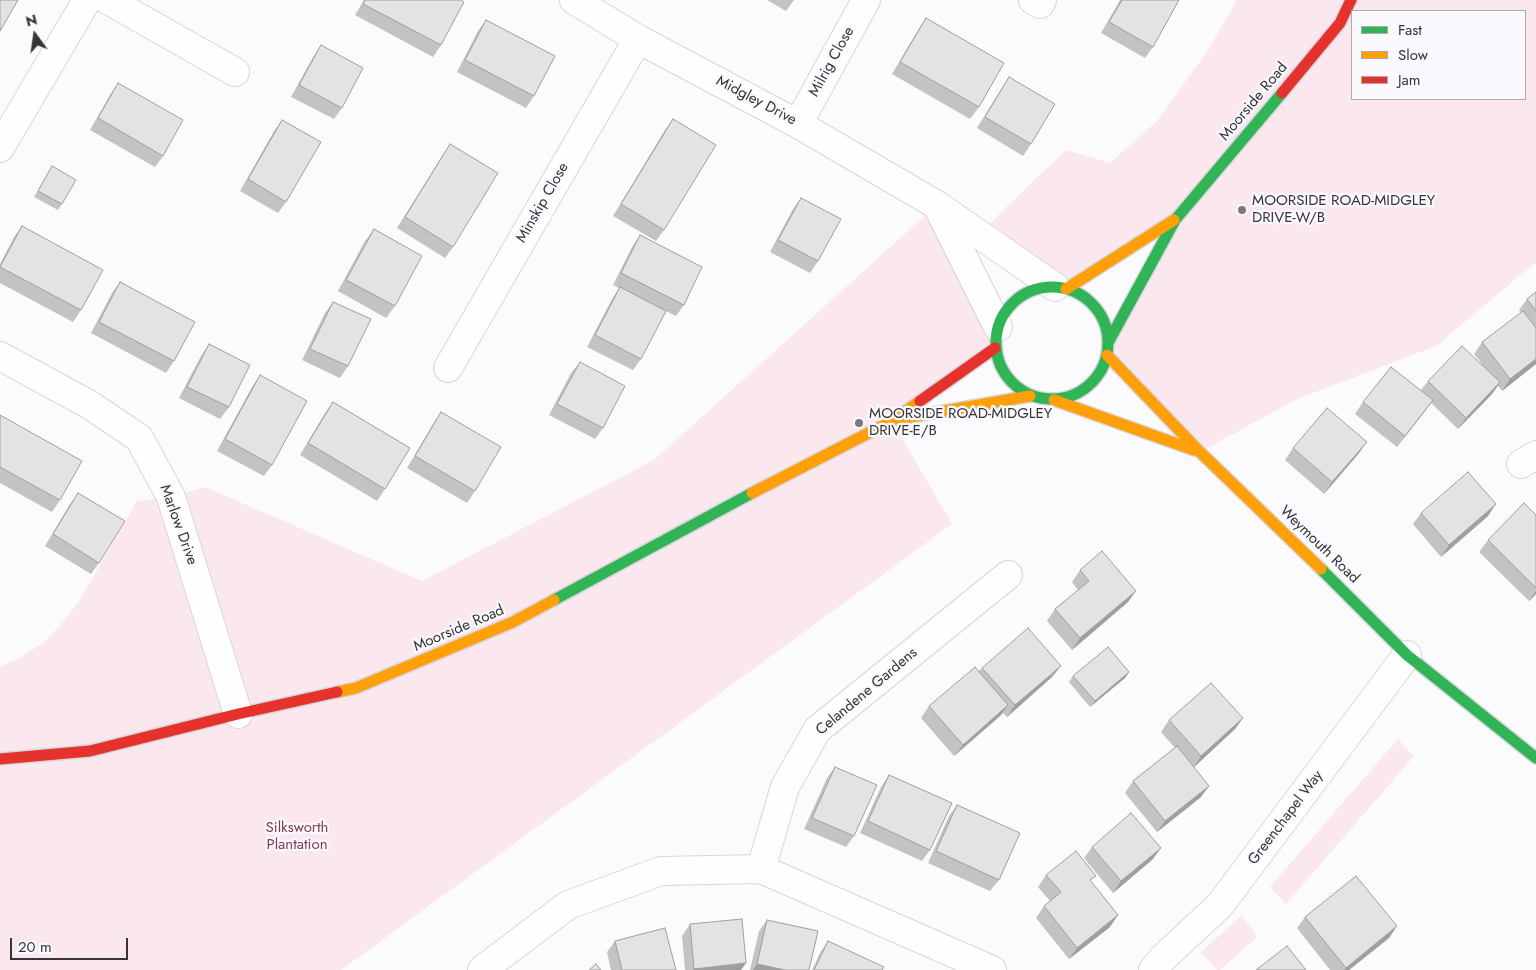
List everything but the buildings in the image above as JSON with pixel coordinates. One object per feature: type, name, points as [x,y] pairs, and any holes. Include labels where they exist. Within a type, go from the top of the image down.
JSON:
[{"type":"street","points":[[0,148],[87,0]]},
{"type":"street","points":[[108,0],[235,72]]},
{"type":"street","name":"Midgley Drive","points":[[574,0],[638,39],[798,124],[937,205],[1060,288]]},
{"type":"street","name":"Milrig Close","points":[[798,124],[866,0]]},
{"type":"street","points":[[1033,0],[1040,4],[1042,0]]},
{"type":"street","name":"Moorside Road","points":[[1109,342],[1175,220],[1340,23],[1350,0]]},
{"type":"street","name":"Minskip Close","points":[[448,368],[638,39]]},
{"type":"street","points":[[892,420],[997,337],[937,205]]},
{"type":"street","name":"Moorside Road","points":[[1060,288],[1175,220]]},
{"type":"street","name":"Moorside Road","points":[[1060,288],[1084,297],[1096,309],[1106,326],[1109,342],[1107,355],[1095,380],[1080,392],[1054,400],[1030,396],[1007,379],[998,362],[997,337],[1007,309],[1021,296],[1035,290],[1060,288]]},
{"type":"street","points":[[1107,355],[1200,452]]},
{"type":"street","name":"Marlow Drive","points":[[0,356],[90,405],[139,438],[171,497],[238,714]]},
{"type":"street","points":[[892,420],[1030,396]]},
{"type":"street","name":"Weymouth Road","points":[[1054,400],[1200,452],[1332,579],[1407,655],[1536,758]]},
{"type":"street","name":"Moorside Road","points":[[0,759],[90,751],[238,714],[356,688],[513,622],[742,498],[892,420]]},
{"type":"street","name":"Celandene Gardens","points":[[761,869],[784,787],[818,730],[1008,575]]},
{"type":"street","name":"Greenchapel Way","points":[[1153,970],[1162,958],[1220,905],[1407,655]]},
{"type":"street","points":[[482,970],[568,905],[661,870],[761,869],[992,970]]},
{"type":"green space","points":[[1237,0],[1536,0],[1536,262],[1436,346],[1297,399],[1200,452],[1107,355],[1174,221],[1066,289],[980,235],[1002,211],[1066,150],[1110,163],[1157,121],[1208,50]]},
{"type":"green space","name":"Silksworth Plantation","points":[[937,205],[995,348],[892,421],[952,524],[341,970],[0,970],[0,666],[16,660],[42,644],[63,622],[78,603],[137,501],[171,497],[205,487],[422,581],[654,460]]},
{"type":"green space","points":[[1398,739],[1414,756],[1286,904],[1270,887]]},
{"type":"green space","points":[[1241,916],[1258,936],[1220,970],[1217,970],[1201,952]]},
{"type":"traffic: fast","points":[[1109,341],[1175,220],[1282,93]]},
{"type":"traffic: fast","points":[[1052,287],[1073,291],[1092,303],[1104,322],[1108,343],[1104,364],[1092,383],[1073,395],[1052,399],[1031,395],[1012,383],[1000,364],[996,343],[1000,322],[1012,303],[1031,291],[1052,287]]},
{"type":"traffic: fast","points":[[554,600],[752,493]]},
{"type":"traffic: fast","points":[[1321,569],[1407,655],[1536,758]]},
{"type":"traffic: slow","points":[[1066,289],[1174,220]]},
{"type":"traffic: slow","points":[[1107,355],[1200,452],[1321,569]]},
{"type":"traffic: slow","points":[[899,419],[1030,396]]},
{"type":"traffic: slow","points":[[1054,400],[1194,450]]},
{"type":"traffic: slow","points":[[752,493],[892,421],[920,401]]},
{"type":"traffic: slow","points":[[337,692],[356,688],[513,622],[554,600]]},
{"type":"traffic: jam","points":[[1282,93],[1340,23],[1351,0]]},
{"type":"traffic: jam","points":[[920,401],[995,348]]},
{"type":"traffic: jam","points":[[0,759],[90,751],[238,714],[337,692]]},
{"type":"place","name":"MOORSIDE ROAD-MIDGLEY DRIVE-W/B","points":[[1242,210]]},
{"type":"place","name":"MOORSIDE ROAD-MIDGLEY DRIVE-E/B","points":[[859,423]]}]
